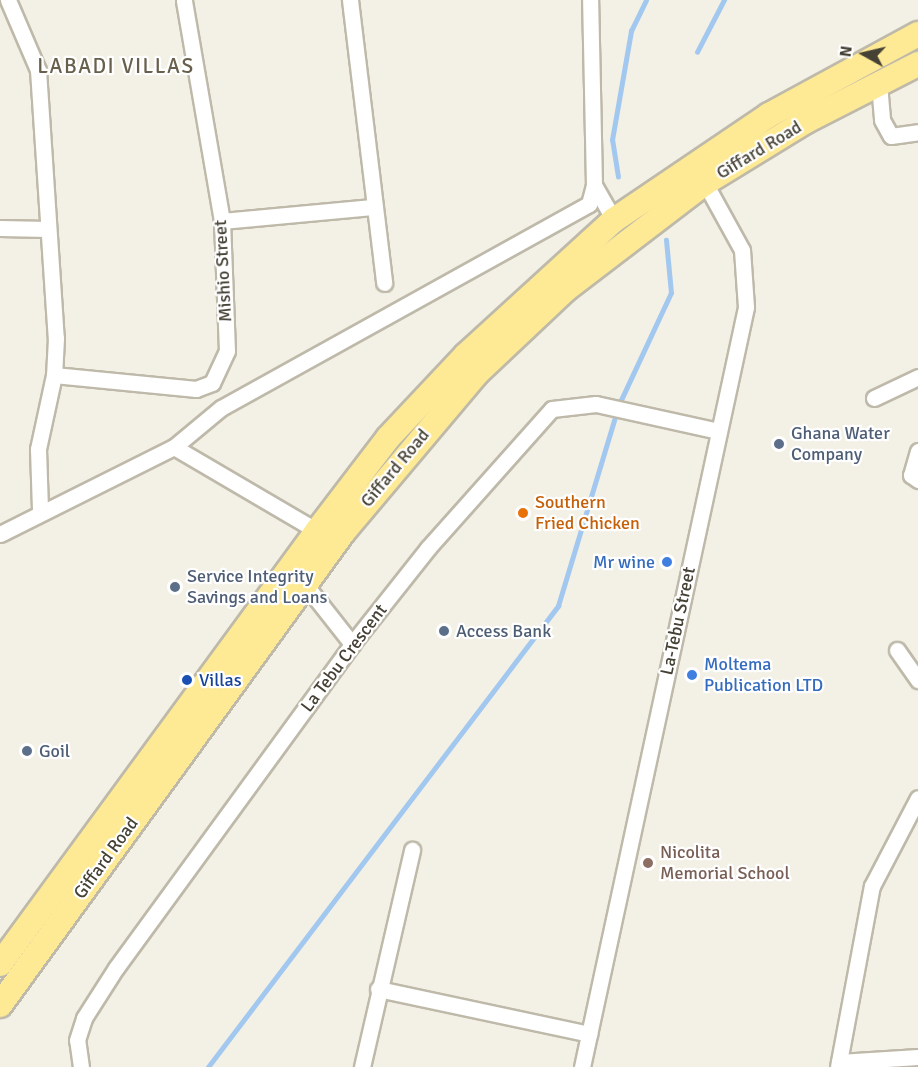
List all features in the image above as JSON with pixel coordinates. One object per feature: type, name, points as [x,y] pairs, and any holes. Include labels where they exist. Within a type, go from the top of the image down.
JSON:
[{"type":"main road","name":"Giffard Road","points":[[0,964],[317,531],[388,438],[466,355],[614,220],[769,115],[918,34]]},
{"type":"main road","name":"Giffard Road","points":[[0,1005],[304,584],[399,461],[476,374],[565,290],[705,183],[918,64]]},
{"type":"street","points":[[8,0],[38,70],[48,229],[54,375],[38,449],[40,510]]},
{"type":"street","name":"Mishio Street","points":[[54,375],[196,389],[212,383],[227,351],[222,221],[184,0]]},
{"type":"street","points":[[350,0],[372,207],[384,283]]},
{"type":"street","points":[[0,534],[40,510],[141,467],[174,447],[221,408],[589,204],[594,185],[590,0]]},
{"type":"street","points":[[879,84],[882,120],[891,136],[918,132]]},
{"type":"street","name":"La-Tebu Street","points":[[582,1067],[746,307],[746,265],[735,230],[705,183]]},
{"type":"street","points":[[594,185],[614,220]]},
{"type":"street","points":[[222,221],[372,207]]},
{"type":"street","points":[[0,228],[48,229]]},
{"type":"street","points":[[874,398],[918,377]]},
{"type":"street","name":"La Tebu Crescent","points":[[81,1067],[77,1040],[84,1018],[352,644],[428,548],[552,409],[596,404],[719,431]]},
{"type":"street","points":[[174,447],[317,531]]},
{"type":"street","points":[[918,451],[911,475],[918,480]]},
{"type":"street","points":[[304,584],[352,644]]},
{"type":"street","points":[[897,650],[918,680]]},
{"type":"street","points":[[918,798],[872,886],[839,1065],[918,1057]]},
{"type":"street","points":[[362,1067],[378,989],[412,850]]},
{"type":"street","points":[[378,989],[589,1034]]},
{"type":"waterway","points":[[618,177],[612,140],[631,31],[646,0]]},
{"type":"waterway","points":[[697,52],[724,0]]},
{"type":"waterway","points":[[621,400],[671,293],[666,240]]},
{"type":"waterway","points":[[208,1067],[558,606],[615,417]]},
{"type":"place","name":"Ghana Water Company","points":[[779,444]]},
{"type":"place","name":"Southern Fried Chicken","points":[[523,513]]},
{"type":"place","name":"Mr wine","points":[[667,562]]},
{"type":"place","name":"Service Integrity Savings and Loans","points":[[175,587]]},
{"type":"place","name":"Access Bank","points":[[444,631]]},
{"type":"place","name":"Moltema Publication LTD","points":[[692,675]]},
{"type":"place","name":"Villas","points":[[187,680]]},
{"type":"place","name":"Goil","points":[[27,751]]},
{"type":"place","name":"Nicolita Memorial School","points":[[648,863]]},
{"type":"district","name":"LABADI VILLAS","points":[[116,66]]}]
